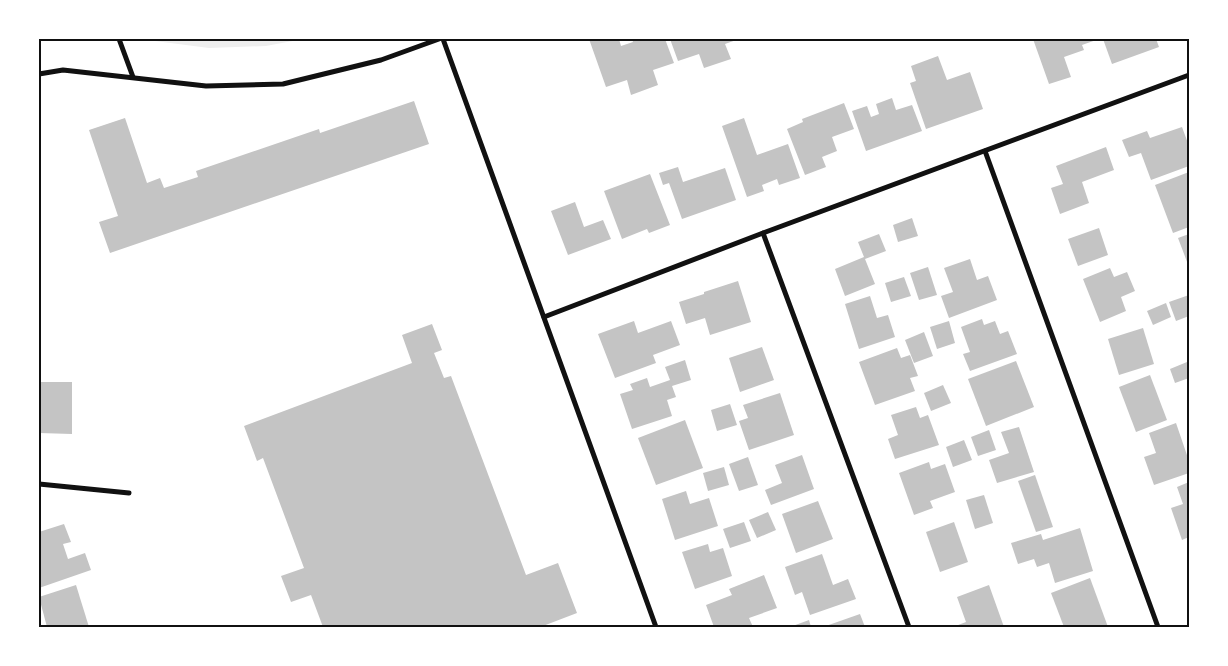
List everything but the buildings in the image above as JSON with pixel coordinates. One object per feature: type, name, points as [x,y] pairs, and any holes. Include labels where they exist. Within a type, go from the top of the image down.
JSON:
[{"type":"street","points":[[119,39],[133,77]]},
{"type":"street","points":[[39,74],[63,70],[206,86],[284,84],[381,60],[438,39]]},
{"type":"street","points":[[443,39],[656,627]]},
{"type":"street","points":[[544,317],[763,233],[1189,76]]},
{"type":"street","points":[[985,151],[1158,627]]},
{"type":"street","points":[[763,233],[909,627]]},
{"type":"street","points":[[39,484],[129,493]]},
{"type":"shaded area","points":[[154,39],[303,39],[266,46],[209,48],[155,41]]}]
